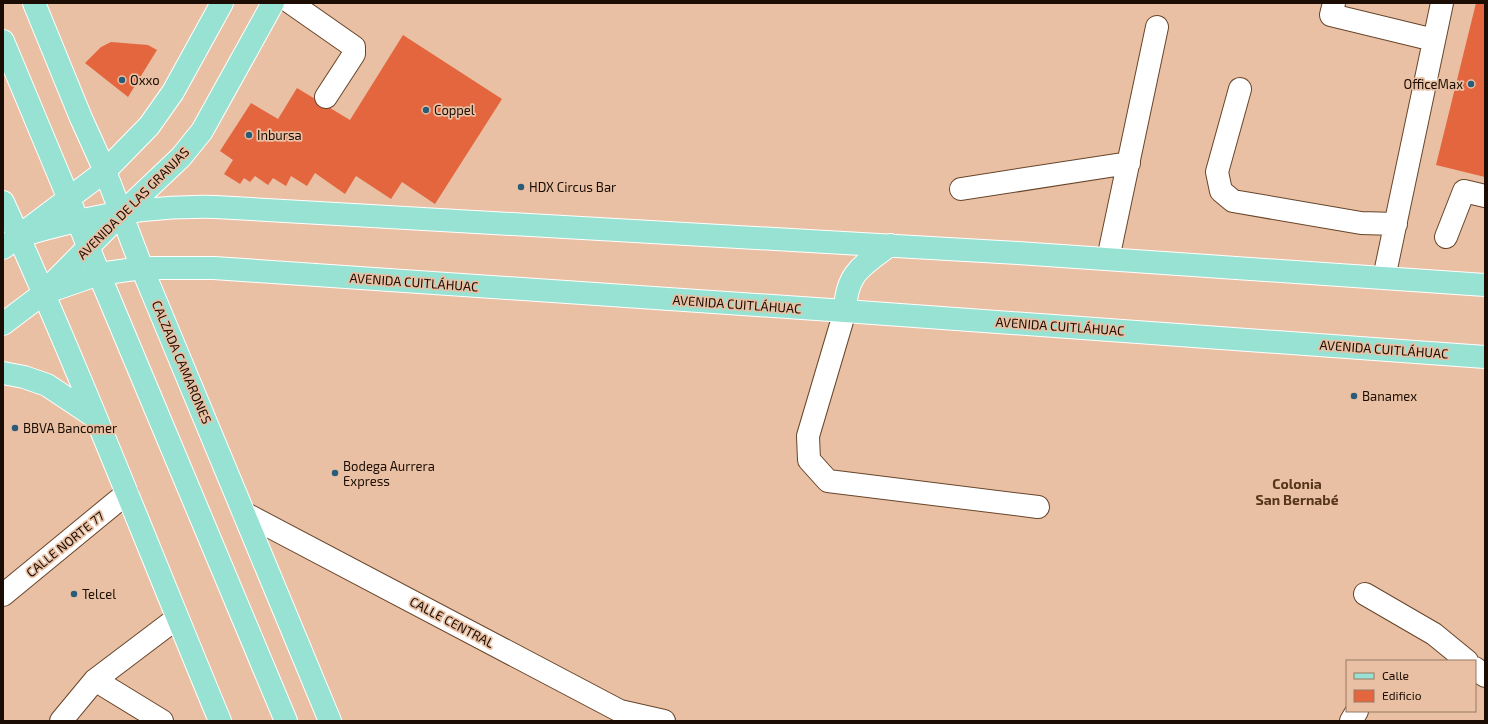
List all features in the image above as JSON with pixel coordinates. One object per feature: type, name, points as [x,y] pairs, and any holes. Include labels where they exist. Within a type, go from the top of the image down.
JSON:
[{"type":"main road","name":"CALZADA CAMARONES","points":[[34,3],[81,118],[105,171],[142,268],[330,721]]},
{"type":"main road","points":[[8,238],[69,199],[105,171],[149,126],[172,92],[222,3]]},
{"type":"main road","name":"AVENIDA DE LAS GRANJAS","points":[[44,293],[122,213],[181,157],[202,131],[273,3]]},
{"type":"main road","points":[[3,41],[286,721]]},
{"type":"main road","points":[[3,202],[8,238],[44,293],[220,721]]},
{"type":"main road","points":[[8,238],[78,220],[122,213],[178,206],[215,207],[890,245],[1485,285]]},
{"type":"main road","points":[[845,311],[846,298],[854,275],[890,245]]},
{"type":"main road","name":"AVENIDA CUITLÁHUAC","points":[[3,324],[44,293],[99,274],[142,268],[214,268],[1485,357]]},
{"type":"main road","points":[[3,373],[24,377],[47,385],[96,417]]},
{"type":"street","points":[[291,3],[354,47],[354,54],[326,97]]},
{"type":"street","points":[[1334,3],[1331,15],[1434,40]]},
{"type":"street","points":[[1384,278],[1442,3]]},
{"type":"street","points":[[1108,259],[1157,27]]},
{"type":"street","points":[[1240,89],[1217,172],[1221,191],[1233,201],[1361,223],[1396,224]]},
{"type":"street","points":[[962,189],[1128,163]]},
{"type":"street","points":[[1446,237],[1464,191],[1485,196]]},
{"type":"street","points":[[845,311],[808,436],[809,460],[828,481],[1038,507]]},
{"type":"street","name":"CALLE NORTE 77","points":[[3,595],[127,493]]},
{"type":"street","name":"CALLE CENTRAL","points":[[244,513],[620,711],[664,721]]},
{"type":"street","points":[[1365,594],[1434,634],[1466,660]]},
{"type":"street","points":[[61,721],[95,680],[177,618]]},
{"type":"street","points":[[1476,669],[1485,676]]},
{"type":"street","points":[[95,680],[162,721]]},
{"type":"street","points":[[1351,721],[1356,712]]},
{"type":"building","name":"OfficeMax","points":[[1476,3],[1485,3],[1485,177],[1436,165]]},
{"type":"building","name":"Coppel","points":[[403,35],[502,99],[435,204],[402,182],[391,199],[356,176],[345,194],[315,173],[307,186],[291,176],[286,186],[273,178],[268,185],[255,176],[250,182],[244,178],[240,184],[224,174],[233,160],[220,151],[251,103],[278,119],[297,88],[350,120]]},
{"type":"building","name":"Oxxo","points":[[111,42],[148,45],[157,50],[128,97],[85,63],[101,47]]},
{"type":"place","name":"Oxxo","points":[[122,80]]},
{"type":"place","name":"OfficeMax","points":[[1471,84]]},
{"type":"place","name":"Coppel","points":[[426,110]]},
{"type":"place","name":"Inbursa","points":[[249,135]]},
{"type":"place","name":"HDX Circus Bar","points":[[521,187]]},
{"type":"place","name":"Banamex","points":[[1354,396]]},
{"type":"place","name":"BBVA Bancomer","points":[[15,428]]},
{"type":"place","name":"Bodega Aurrera Express","points":[[335,473]]},
{"type":"place","name":"Telcel","points":[[74,594]]},
{"type":"district","name":"Colonia San Bernabé","points":[[1297,492]]}]
